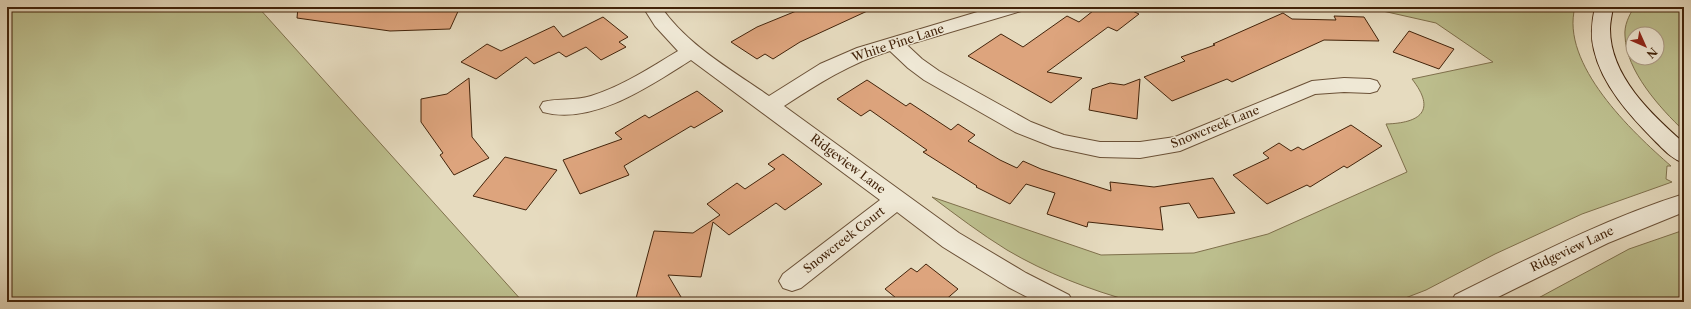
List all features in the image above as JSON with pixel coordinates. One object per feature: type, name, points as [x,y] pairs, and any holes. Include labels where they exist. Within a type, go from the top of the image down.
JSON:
[{"type":"street","name":"Ridgeview Lane","points":[[652,7],[667,28],[692,51],[896,200],[973,255],[1060,302]]},
{"type":"street","name":"White Pine Lane","points":[[769,106],[844,60],[864,52],[1014,7]]},
{"type":"street","points":[[1604,7],[1600,25],[1600,36],[1604,54],[1612,72],[1644,117],[1684,155]]},
{"type":"street","name":"Snowcreek Lane","points":[[894,43],[911,61],[925,71],[1022,126],[1050,138],[1077,146],[1108,150],[1144,150],[1180,143],[1312,88],[1338,85],[1370,86]]},
{"type":"street","points":[[550,108],[585,105],[601,100],[621,91],[692,51]]},
{"type":"street","name":"Snowcreek Court","points":[[792,281],[896,200]]},
{"type":"street","name":"Ridgeview Lane","points":[[1464,302],[1594,238],[1684,203]]},
{"type":"green space","points":[[7,7],[258,7],[523,302],[7,302]]},
{"type":"green space","points":[[1365,7],[1575,7],[1573,29],[1578,51],[1588,73],[1620,116],[1637,135],[1671,166],[1667,166],[1666,179],[1672,182],[1582,214],[1495,254],[1426,290],[1395,302],[1134,302],[1101,292],[1037,266],[988,238],[932,197],[1101,255],[1194,253],[1268,234],[1407,172],[1386,124],[1408,121],[1416,118],[1421,113],[1424,107],[1423,99],[1412,79],[1493,62],[1436,23]]},
{"type":"green space","points":[[1634,7],[1684,7],[1684,131],[1655,100],[1633,66],[1665,66],[1665,26],[1626,26]]},
{"type":"green space","points":[[1684,230],[1684,302],[1531,302],[1629,249]]},
{"type":"building","points":[[298,7],[460,7],[450,29],[390,31],[297,18]]},
{"type":"building","points":[[806,7],[876,7],[800,42],[773,59],[765,54],[757,59],[731,42],[757,27]]},
{"type":"building","points":[[1098,7],[1124,7],[1139,14],[1117,31],[1108,27],[1047,72],[1082,78],[1051,103],[968,56],[1001,34],[1023,47],[1067,16],[1079,22]]},
{"type":"building","points":[[1283,13],[1292,19],[1336,20],[1334,16],[1364,17],[1379,41],[1324,40],[1232,82],[1227,79],[1172,101],[1144,77],[1185,61],[1181,57],[1215,45],[1213,44]]},
{"type":"building","points":[[603,17],[628,37],[619,42],[626,47],[601,60],[586,47],[566,57],[559,52],[534,64],[526,57],[496,79],[461,62],[487,44],[501,51],[554,26],[563,37]]},
{"type":"building","points":[[1409,31],[1454,49],[1439,69],[1393,52]]},
{"type":"building","points":[[469,78],[472,137],[489,158],[454,175],[440,155],[443,153],[421,122],[421,99],[447,94]]},
{"type":"building","points":[[1140,79],[1137,119],[1089,110],[1092,89],[1110,83],[1124,85]]},
{"type":"building","points":[[867,80],[906,106],[910,103],[951,130],[958,124],[975,135],[968,141],[1017,168],[1023,161],[1041,169],[1111,191],[1110,182],[1154,187],[1213,178],[1235,213],[1198,218],[1189,203],[1160,207],[1163,230],[1088,222],[1087,227],[1047,214],[1055,193],[1026,184],[1010,204],[976,187],[977,186],[923,152],[927,150],[870,110],[861,116],[837,99]]},
{"type":"building","points":[[697,91],[723,111],[694,128],[691,126],[624,166],[629,175],[580,194],[563,160],[622,139],[615,133],[645,115],[649,118]]},
{"type":"building","points":[[1351,125],[1382,146],[1347,168],[1344,166],[1310,187],[1307,185],[1267,204],[1233,175],[1269,158],[1263,153],[1279,143],[1291,151],[1298,147],[1303,150]]},
{"type":"building","points":[[783,154],[822,184],[785,210],[776,203],[729,235],[713,222],[701,277],[668,275],[684,302],[635,302],[654,231],[693,233],[720,215],[707,204],[737,183],[745,189],[775,169],[768,164]]},
{"type":"building","points":[[505,157],[557,170],[526,210],[473,196]]},
{"type":"building","points":[[926,264],[958,289],[943,302],[901,302],[885,289],[911,268],[917,272]]}]
